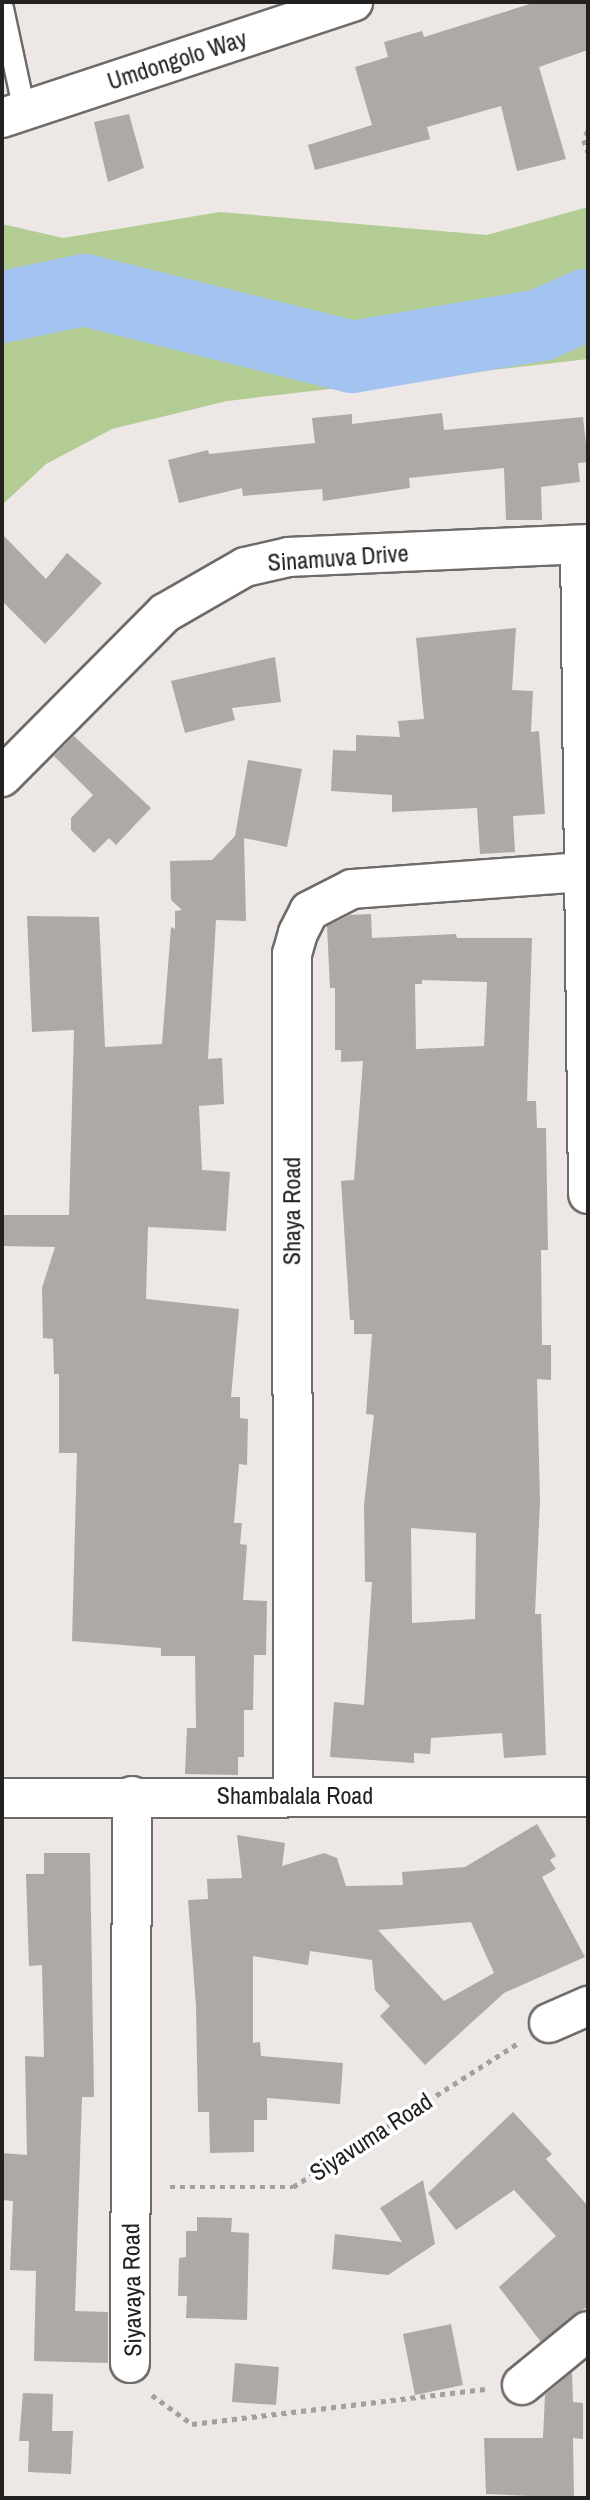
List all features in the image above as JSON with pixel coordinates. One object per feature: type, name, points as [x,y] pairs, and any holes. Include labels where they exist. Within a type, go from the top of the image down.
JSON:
[{"type":"street","name":"Umdongolo Way","points":[[13,114],[353,2]]},
{"type":"street","name":"Sinamuva Drive","points":[[2,777],[165,613],[245,567],[289,557],[584,545]]},
{"type":"street","points":[[584,545],[588,1195]]},
{"type":"street","name":"Shaya Road","points":[[293,1796],[292,954],[298,933],[309,911],[352,889],[584,872]]},
{"type":"street","name":"Siyavaya Road","points":[[130,2363],[132,1796]]},
{"type":"street","name":"Shambalala Road","points":[[2,1798],[588,1797]]},
{"type":"street","points":[[550,2023],[588,2006]]},
{"type":"street","points":[[522,2385],[588,2331]]},
{"type":"lane","points":[[2,8],[13,114]]},
{"type":"path","points":[[588,131],[584,140],[588,152]]},
{"type":"path","name":"Siyavuma Road","points":[[131,2187],[293,2187],[550,2023]]},
{"type":"path","name":"Siyavaya Road","points":[[130,2363],[144,2388],[192,2424],[522,2385]]},
{"type":"green space","points":[[588,207],[588,359],[227,401],[112,429],[46,464],[2,505],[2,224],[63,238],[220,212],[487,235]]},
{"type":"building","points":[[536,2],[588,2],[588,50],[539,67],[566,159],[517,171],[501,106],[427,127],[430,139],[315,170],[308,145],[372,125],[355,67],[388,57],[384,42],[422,31],[424,37]]},
{"type":"building","points":[[129,114],[144,168],[108,182],[94,122]]},
{"type":"building","points":[[442,413],[444,430],[583,417],[588,462],[578,463],[580,482],[541,487],[542,520],[506,520],[504,468],[409,478],[410,488],[323,501],[322,489],[243,496],[242,488],[179,503],[168,460],[208,450],[209,454],[315,443],[312,418],[352,414],[352,424]]},
{"type":"building","points":[[2,534],[46,579],[67,553],[102,583],[45,644],[2,601]]},
{"type":"building","points":[[516,628],[512,690],[533,691],[531,732],[539,731],[545,814],[513,816],[515,852],[480,854],[477,808],[392,812],[392,795],[331,791],[333,750],[356,751],[356,735],[400,737],[398,721],[424,719],[416,638]]},
{"type":"building","points":[[275,657],[281,702],[232,708],[235,720],[185,733],[171,681]]},
{"type":"building","points":[[74,736],[151,808],[116,845],[109,838],[94,853],[71,830],[71,818],[93,795],[54,756]]},
{"type":"building","points":[[248,760],[302,769],[287,847],[244,838],[246,921],[216,920],[208,1059],[222,1058],[224,1104],[199,1106],[202,1170],[230,1172],[226,1231],[148,1227],[146,1299],[239,1309],[231,1397],[240,1397],[240,1418],[248,1419],[247,1465],[239,1464],[234,1523],[242,1523],[240,1544],[247,1545],[243,1600],[267,1601],[266,1655],[254,1655],[253,1710],[244,1710],[244,1757],[238,1757],[238,1775],[185,1774],[187,1728],[196,1728],[195,1656],[161,1656],[161,1648],[72,1641],[77,1453],[59,1453],[59,1374],[54,1374],[53,1339],[43,1338],[42,1288],[55,1247],[2,1246],[2,1215],[69,1215],[74,1030],[32,1032],[27,916],[99,917],[105,1047],[162,1044],[171,927],[175,929],[175,911],[182,910],[171,900],[170,861],[212,860],[235,836]]},
{"type":"building","points":[[371,914],[372,938],[456,934],[457,938],[532,938],[527,1101],[536,1101],[537,1128],[546,1128],[548,1250],[541,1250],[542,1345],[551,1345],[551,1380],[537,1379],[540,1501],[535,1614],[541,1614],[546,1755],[504,1758],[502,1733],[431,1738],[430,1754],[414,1753],[414,1763],[330,1757],[334,1702],[364,1705],[372,1582],[365,1582],[364,1505],[374,1415],[366,1414],[372,1334],[354,1334],[354,1320],[350,1320],[341,1181],[354,1180],[363,1061],[341,1062],[341,1050],[335,1050],[335,988],[330,988],[327,926],[350,915]],"holes":[[[422,980],[487,982],[484,1046],[416,1049],[415,984],[422,984]],[[411,1528],[476,1533],[475,1619],[412,1623]]]},
{"type":"building","points":[[537,1824],[556,1856],[550,1860],[556,1869],[542,1877],[585,1957],[504,1993],[425,2065],[380,2016],[390,2006],[375,1990],[372,1960],[310,1951],[308,1965],[253,1956],[253,2043],[260,2042],[261,2056],[343,2063],[340,2104],[267,2098],[267,2120],[254,2120],[254,2152],[210,2153],[209,2112],[198,2112],[196,2006],[188,1900],[208,1899],[207,1879],[242,1878],[237,1835],[285,1843],[282,1866],[324,1853],[337,1858],[346,1886],[403,1885],[402,1872],[465,1867]],"holes":[[[471,1922],[494,1973],[444,2001],[378,1930]]]},
{"type":"building","points":[[44,1853],[90,1853],[94,2097],[82,2097],[75,2311],[108,2312],[108,2363],[34,2361],[36,2271],[10,2270],[13,2201],[2,2200],[2,2153],[27,2155],[25,2056],[44,2057],[42,1965],[29,1966],[26,1874],[44,1874]]},
{"type":"building","points":[[513,2112],[552,2154],[546,2159],[588,2206],[588,2306],[541,2342],[499,2287],[556,2236],[514,2190],[456,2230],[428,2193]]},
{"type":"building","points":[[423,2180],[435,2244],[388,2275],[332,2269],[335,2234],[402,2242],[380,2208]]},
{"type":"building","points":[[197,2217],[232,2218],[231,2232],[249,2233],[247,2320],[186,2318],[187,2296],[178,2296],[179,2258],[186,2257],[186,2231],[197,2231]]},
{"type":"building","points":[[451,2324],[463,2385],[415,2395],[403,2334]]},
{"type":"building","points":[[235,2363],[279,2367],[276,2405],[232,2402]]},
{"type":"building","points":[[572,2372],[573,2402],[583,2403],[583,2439],[573,2438],[574,2498],[486,2494],[484,2438],[543,2438],[545,2395]]},
{"type":"building","points":[[23,2393],[53,2394],[52,2431],[73,2431],[71,2474],[28,2472],[29,2441],[19,2441]]},
{"type":"waterway","points":[[2,307],[84,290],[352,357],[541,325],[588,304]]}]
